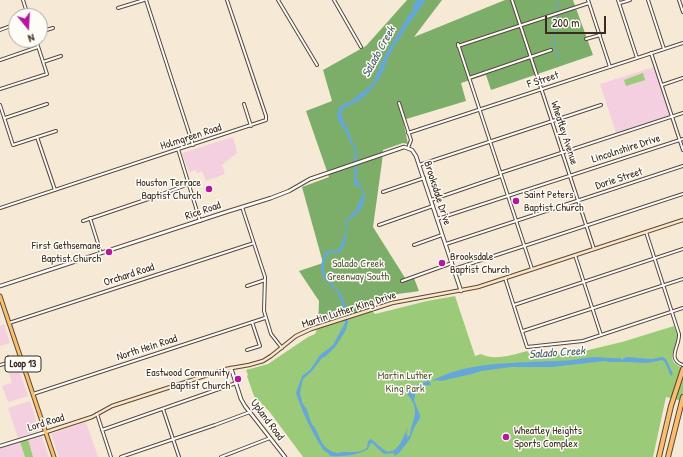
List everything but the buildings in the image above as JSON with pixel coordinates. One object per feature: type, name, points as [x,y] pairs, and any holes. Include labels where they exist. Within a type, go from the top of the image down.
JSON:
[{"type":"highway","points":[[659,457],[683,369]]},
{"type":"highway","points":[[668,457],[683,397]]},
{"type":"main road","name":"Martin Luther King Drive","points":[[97,414],[112,406],[231,367],[249,365],[263,361],[296,336],[314,328],[392,303],[478,287],[683,220]]},
{"type":"main road","name":"Loop 13","points":[[0,296],[54,457]]},
{"type":"main road","name":"Lord Road","points":[[46,432],[97,414]]},
{"type":"street","points":[[118,8],[145,0],[193,145]]},
{"type":"street","name":"Holmgreen Road","points":[[0,208],[265,121],[267,117],[227,0]]},
{"type":"street","points":[[278,0],[318,65]]},
{"type":"street","points":[[334,0],[361,47]]},
{"type":"street","name":"Wheatley Avenue","points":[[512,0],[594,249]]},
{"type":"street","points":[[618,0],[637,58]]},
{"type":"street","points":[[620,3],[630,0]]},
{"type":"street","points":[[648,0],[664,49]]},
{"type":"street","points":[[679,0],[683,12]]},
{"type":"street","points":[[532,269],[458,45],[520,26],[589,1],[610,67]]},
{"type":"street","points":[[48,30],[54,28]]},
{"type":"street","points":[[586,40],[600,35]]},
{"type":"street","name":"F Street","points":[[408,133],[683,43]]},
{"type":"street","points":[[0,60],[35,48]]},
{"type":"street","points":[[0,89],[47,74],[38,48]]},
{"type":"street","points":[[468,78],[551,50]]},
{"type":"street","points":[[651,53],[683,150]]},
{"type":"street","points":[[43,62],[61,56]]},
{"type":"street","points":[[662,85],[683,78]]},
{"type":"street","points":[[399,103],[410,140],[408,148]]},
{"type":"street","points":[[4,118],[47,104]]},
{"type":"street","points":[[244,104],[251,126]]},
{"type":"street","points":[[0,105],[13,145],[56,131]]},
{"type":"street","points":[[419,164],[601,105]]},
{"type":"street","points":[[500,173],[683,113]]},
{"type":"street","points":[[37,137],[54,190]]},
{"type":"street","name":"Lincolnshire Drive","points":[[437,219],[683,139]]},
{"type":"street","name":"Rice Road","points":[[0,286],[278,196],[306,180],[402,147],[408,148]]},
{"type":"street","name":"Brooksdale Drive","points":[[408,148],[416,154],[461,291]]},
{"type":"street","points":[[178,150],[200,221]]},
{"type":"street","name":"Dorie Street","points":[[446,244],[683,166]]},
{"type":"street","points":[[431,200],[501,176]]},
{"type":"street","points":[[383,192],[424,178]]},
{"type":"street","points":[[82,221],[189,184]]},
{"type":"street","points":[[454,269],[683,194]]},
{"type":"street","points":[[379,226],[433,206]]},
{"type":"street","points":[[242,207],[266,280],[263,306],[266,318],[271,334],[282,348]]},
{"type":"street","points":[[90,218],[101,253]]},
{"type":"street","points":[[646,232],[680,337],[674,356],[676,361],[683,365]]},
{"type":"street","points":[[414,245],[442,235]]},
{"type":"street","name":"Orchard Road","points":[[9,323],[254,243]]},
{"type":"street","points":[[514,305],[683,250]]},
{"type":"street","points":[[575,255],[602,335]]},
{"type":"street","points":[[402,281],[452,263]]},
{"type":"street","points":[[505,278],[527,346],[581,342],[683,308]]},
{"type":"street","points":[[522,331],[683,279]]},
{"type":"street","points":[[247,286],[266,280]]},
{"type":"street","name":"North Hein Road","points":[[33,394],[266,318]]},
{"type":"street","points":[[247,350],[260,346],[252,322]]},
{"type":"street","points":[[0,365],[21,359]]},
{"type":"street","name":"Upland Road","points":[[231,367],[243,403],[285,457]]},
{"type":"street","points":[[102,430],[236,383]]},
{"type":"street","points":[[163,408],[179,457]]},
{"type":"street","points":[[121,457],[250,412]]},
{"type":"street","points":[[97,414],[111,457]]},
{"type":"street","name":"Lord Road","points":[[0,446],[46,432]]},
{"type":"street","points":[[221,457],[270,438]]},
{"type":"shaded area","points":[[654,67],[670,116],[616,133],[600,84]]},
{"type":"shaded area","points":[[233,137],[237,153],[222,165],[225,174],[206,181],[202,171],[197,173],[196,170],[189,172],[182,153]]},
{"type":"shaded area","points":[[4,324],[10,343],[0,346],[0,326]]},
{"type":"shaded area","points":[[17,363],[28,396],[8,402],[2,386],[12,383],[7,366]]},
{"type":"shaded area","points":[[30,401],[39,430],[18,438],[8,408]]},
{"type":"shaded area","points":[[86,422],[98,457],[59,457],[51,434]]},
{"type":"shaded area","points":[[41,435],[49,457],[33,457],[28,439]]},
{"type":"shaded area","points":[[20,442],[25,457],[0,457],[0,448]]},
{"type":"green space","name":"Salado Creek Greenway South","points":[[407,0],[442,0],[414,37],[505,0],[573,0],[593,55],[491,90],[486,75],[461,83],[466,101],[403,120],[408,144],[403,143],[383,150],[373,227],[407,281],[414,278],[419,291],[380,299],[374,302],[370,307],[371,310],[318,327],[319,301],[299,271],[323,263],[302,187],[329,177],[306,111],[332,101],[323,70],[366,46]]},
{"type":"green space","points":[[643,73],[645,80],[626,86],[624,80]]},
{"type":"green space","name":"Martin Luther King Park","points":[[455,296],[475,356],[481,354],[492,357],[504,357],[527,351],[530,354],[580,352],[622,342],[674,326],[677,336],[672,358],[677,365],[683,368],[683,401],[666,397],[653,457],[303,457],[269,411],[254,396],[246,370],[268,364],[308,337],[315,334],[318,327],[371,310],[375,314],[427,301]]},
{"type":"green space","points":[[28,439],[33,457],[25,457],[20,442]]},
{"type":"water","points":[[417,0],[426,0],[396,43],[387,58],[381,75],[373,87],[364,97],[343,109],[341,113],[352,142],[357,148],[357,181],[361,185],[365,198],[359,212],[347,222],[346,239],[343,248],[338,253],[329,252],[324,263],[325,277],[341,293],[346,308],[348,322],[346,330],[336,346],[322,358],[312,371],[303,379],[300,393],[302,402],[307,410],[312,425],[328,449],[337,453],[356,452],[367,448],[368,441],[371,439],[384,450],[391,451],[398,447],[408,427],[406,435],[408,434],[406,438],[410,435],[415,410],[412,400],[407,394],[414,386],[429,380],[431,385],[417,386],[414,388],[416,391],[414,400],[420,418],[410,439],[399,453],[394,456],[394,453],[384,454],[372,443],[368,449],[360,453],[345,456],[330,456],[323,449],[314,434],[296,393],[302,376],[310,370],[320,355],[333,345],[345,323],[343,308],[338,293],[322,276],[321,265],[325,252],[329,250],[337,251],[339,249],[346,232],[346,220],[355,211],[363,193],[361,187],[354,185],[355,148],[350,143],[346,132],[338,120],[337,114],[340,106],[351,101],[372,84],[385,55],[413,10],[413,5]]},
{"type":"water","points":[[594,357],[621,358],[621,360],[627,357],[652,359],[662,357],[666,359],[673,374],[671,376],[662,360],[648,363],[605,361],[552,367],[511,367],[481,371],[441,381],[433,381],[463,369],[478,366],[510,363],[567,361]]},
{"type":"waterway","points":[[557,12],[558,0]]},
{"type":"waterway","points":[[557,16],[554,45],[559,60]]},
{"type":"place","name":"Houston Terrace Baptist Church","points":[[209,189]]},
{"type":"place","name":"Saint Peters Baptist Church","points":[[516,201]]},
{"type":"place","name":"First Gethsemane Baptist Church","points":[[109,252]]},
{"type":"place","name":"Brooksdale Baptist Church","points":[[442,263]]},
{"type":"place","name":"Eastwood Community Baptist Church","points":[[238,379]]},
{"type":"place","name":"Wheatley Heights Sports Complex","points":[[506,437]]},
{"type":"water label","name":"Salado Creek","points":[[379,52]]},
{"type":"water label","name":"Salado Creek","points":[[557,353]]}]
